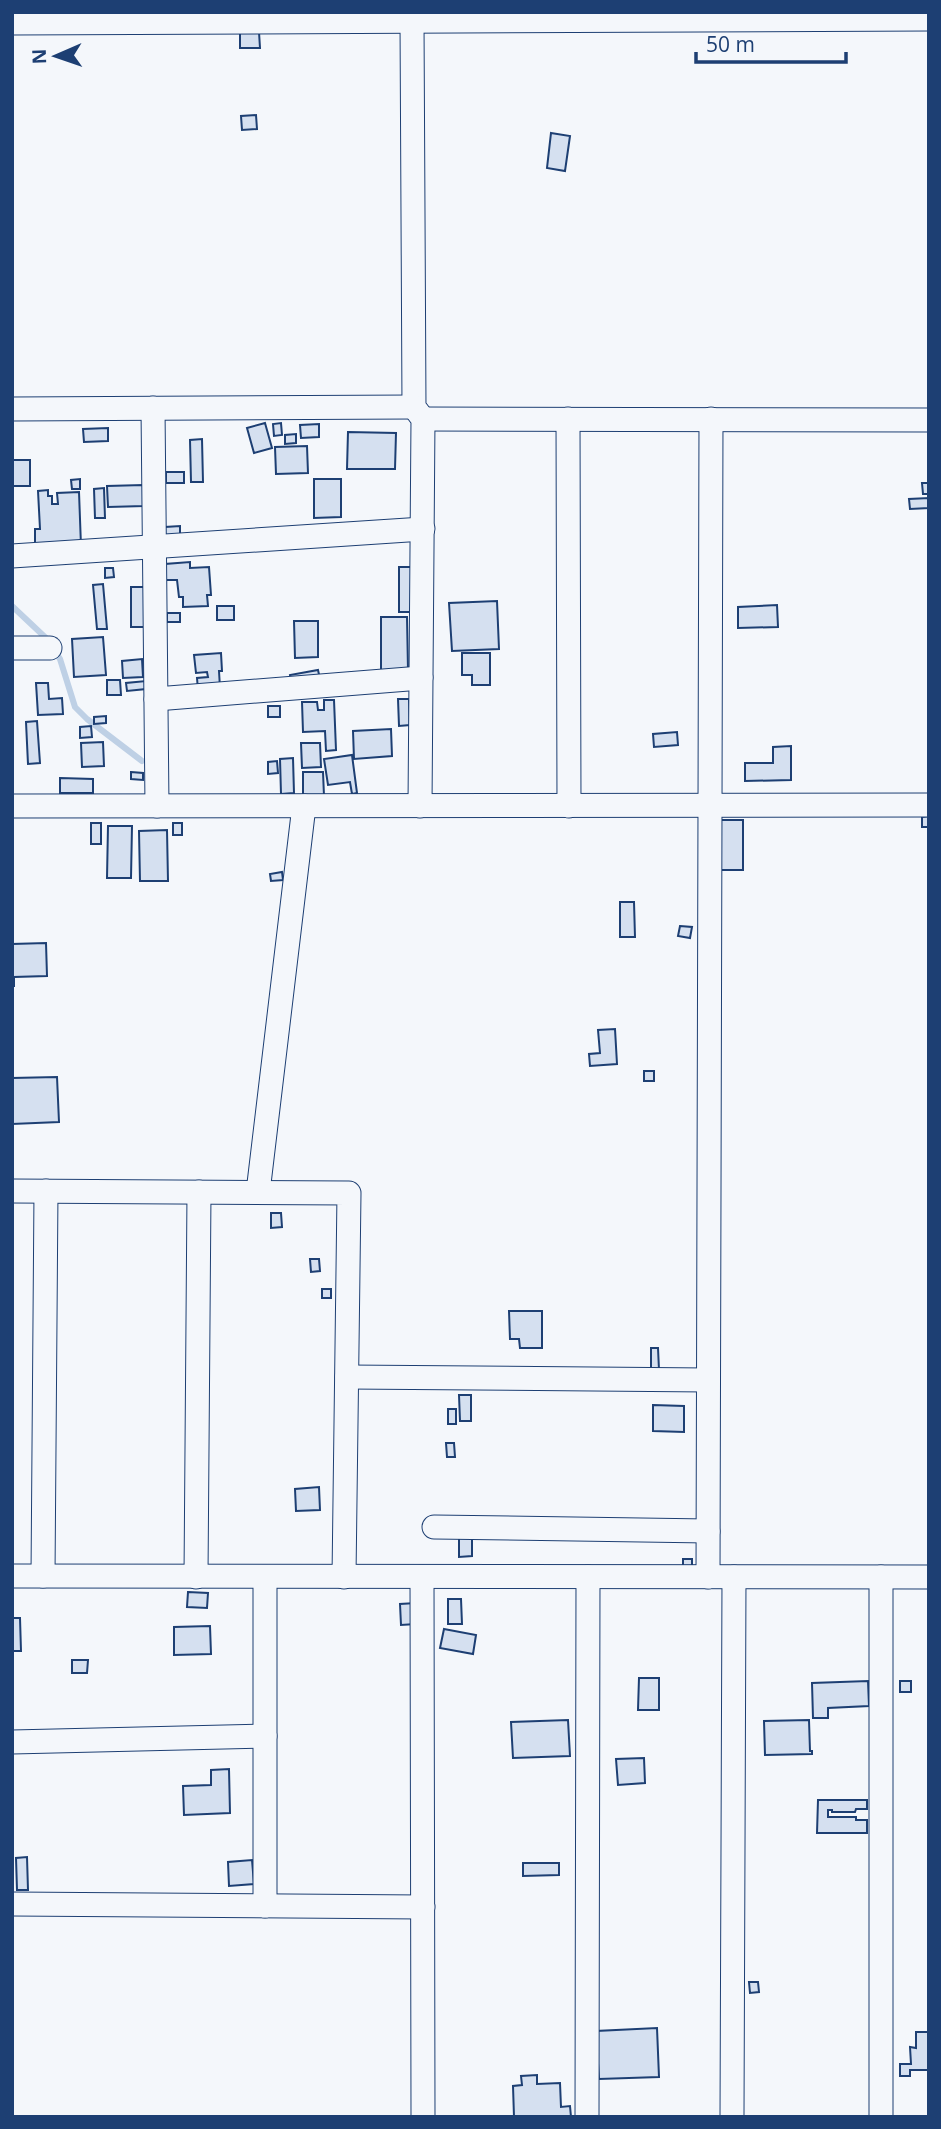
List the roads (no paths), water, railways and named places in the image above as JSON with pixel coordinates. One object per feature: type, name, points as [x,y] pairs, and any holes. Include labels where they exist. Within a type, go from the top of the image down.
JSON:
[{"type":"street","points":[[12,23],[293,17],[929,19]]},
{"type":"street","points":[[407,18],[422,529],[421,806]]},
{"type":"street","points":[[153,408],[157,806]]},
{"type":"street","points":[[12,409],[153,408],[568,419],[929,420]]},
{"type":"street","points":[[568,419],[569,806]]},
{"type":"street","points":[[708,1577],[711,419]]},
{"type":"street","points":[[12,556],[422,529]]},
{"type":"street","points":[[12,648],[50,648]]},
{"type":"street","points":[[156,699],[421,678]]},
{"type":"street","points":[[12,806],[929,805]]},
{"type":"street","points":[[258,1192],[304,806]]},
{"type":"street","points":[[12,1191],[349,1193],[344,1577]]},
{"type":"street","points":[[43,1576],[46,1191]]},
{"type":"street","points":[[195,1577],[199,1192]]},
{"type":"street","points":[[346,1377],[708,1380]]},
{"type":"street","points":[[434,1527],[708,1531]]},
{"type":"street","points":[[12,1576],[929,1577]]},
{"type":"street","points":[[265,1577],[265,1906]]},
{"type":"street","points":[[422,1577],[423,2117]]},
{"type":"street","points":[[587,2117],[588,1577]]},
{"type":"street","points":[[732,2117],[734,1577]]},
{"type":"street","points":[[881,1577],[881,2117]]},
{"type":"street","points":[[12,1742],[265,1736]]},
{"type":"street","points":[[12,1904],[423,1907]]},
{"type":"waterway","points":[[12,606],[47,639],[60,659],[75,707],[142,761]]}]
